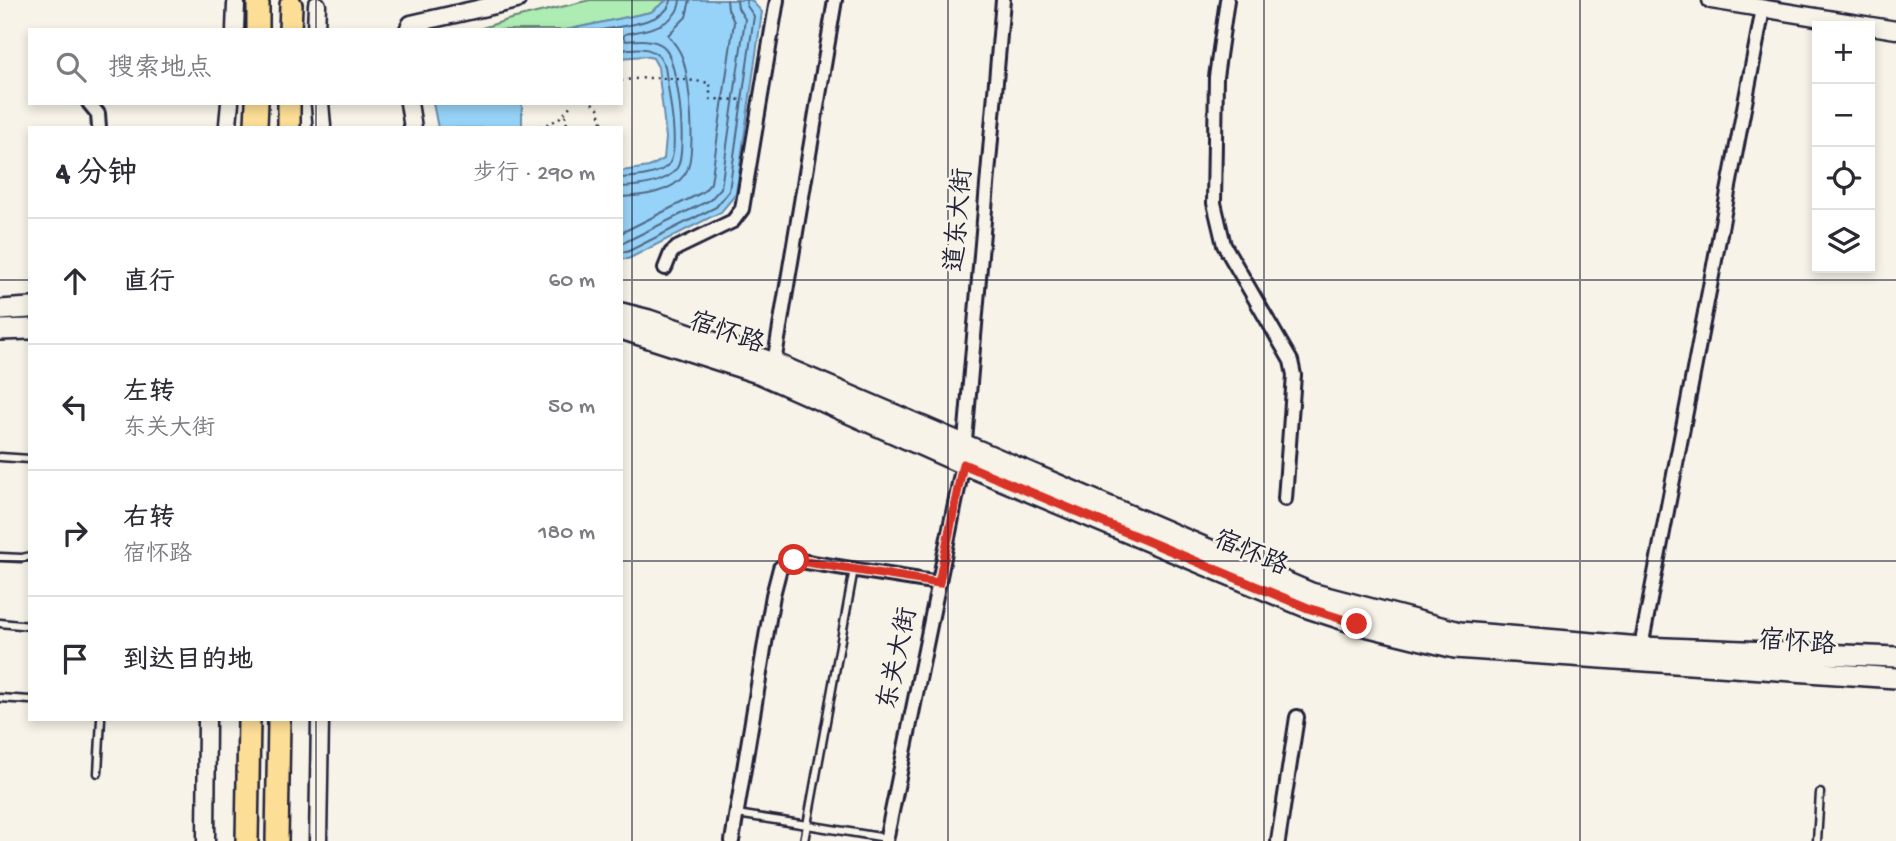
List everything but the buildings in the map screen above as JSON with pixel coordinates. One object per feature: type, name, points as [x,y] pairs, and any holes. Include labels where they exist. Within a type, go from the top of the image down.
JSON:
[{"type":"main road","points":[[258,4],[258,28]]},
{"type":"main road","points":[[290,28],[291,5]]},
{"type":"main road","points":[[256,125],[257,105]]},
{"type":"main road","points":[[289,105],[289,125]]},
{"type":"main road","points":[[0,310],[28,308]]},
{"type":"main road","name":"宿怀路","points":[[623,314],[774,363],[1311,593],[1460,632],[1641,647],[1896,657]]},
{"type":"main road","points":[[0,330],[28,329]]},
{"type":"main road","name":"宿怀路","points":[[623,330],[761,374],[963,464],[1308,608],[1357,624],[1455,648],[1896,678]]},
{"type":"main road","points":[[247,841],[249,721]]},
{"type":"main road","points":[[278,841],[279,721]]},
{"type":"street","points":[[409,28],[411,24],[517,0]]},
{"type":"street","points":[[665,268],[671,253],[677,248],[733,221],[742,209],[777,0]]},
{"type":"street","points":[[774,363],[835,0]]},
{"type":"street","name":"道东大街","points":[[965,444],[1003,0]]},
{"type":"street","points":[[1227,0],[1216,78],[1214,203],[1224,245],[1291,361],[1294,375],[1285,499]]},
{"type":"street","points":[[1711,0],[1896,30]]},
{"type":"street","points":[[235,28],[236,4]]},
{"type":"street","points":[[316,28],[317,5]]},
{"type":"street","points":[[1641,647],[1763,9]]},
{"type":"street","points":[[91,105],[98,114],[99,126]]},
{"type":"street","points":[[228,124],[230,105]]},
{"type":"street","points":[[320,105],[322,126]]},
{"type":"street","points":[[409,105],[413,126]]},
{"type":"street","name":"东关大街","points":[[886,840],[965,444]]},
{"type":"street","points":[[732,841],[773,595],[780,568],[794,560],[939,583]]},
{"type":"street","points":[[1278,841],[1297,718]]},
{"type":"street","points":[[206,841],[207,721]]},
{"type":"street","points":[[318,841],[320,721]]},
{"type":"lane","points":[[0,457],[28,459]]},
{"type":"lane","points":[[0,557],[28,556]]},
{"type":"lane","points":[[804,841],[854,569]]},
{"type":"lane","points":[[0,623],[28,626]]},
{"type":"lane","points":[[0,698],[28,700]]},
{"type":"lane","points":[[98,773],[101,721]]},
{"type":"lane","points":[[1817,841],[1820,793]]},
{"type":"lane","points":[[737,814],[886,840]]},
{"type":"path","points":[[623,81],[640,77],[710,83],[710,99],[754,101]]},
{"type":"path","points":[[541,126],[565,115],[571,105]]},
{"type":"path","points":[[594,105],[598,108],[600,126]]},
{"type":"path","points":[[565,115],[568,126]]},
{"type":"green space","points":[[590,0],[667,0],[651,12],[575,28],[482,28]]},
{"type":"water","points":[[667,0],[751,0],[762,12],[736,194],[721,212],[628,259],[623,259],[623,171],[649,167],[664,159],[666,138],[658,67],[653,58],[623,58],[623,28],[575,28],[651,12]]},
{"type":"water","points":[[433,105],[522,105],[522,126],[438,126]]},
{"type":"route","points":[[794,560],[939,583],[963,464],[1308,608],[1357,624]]}]
